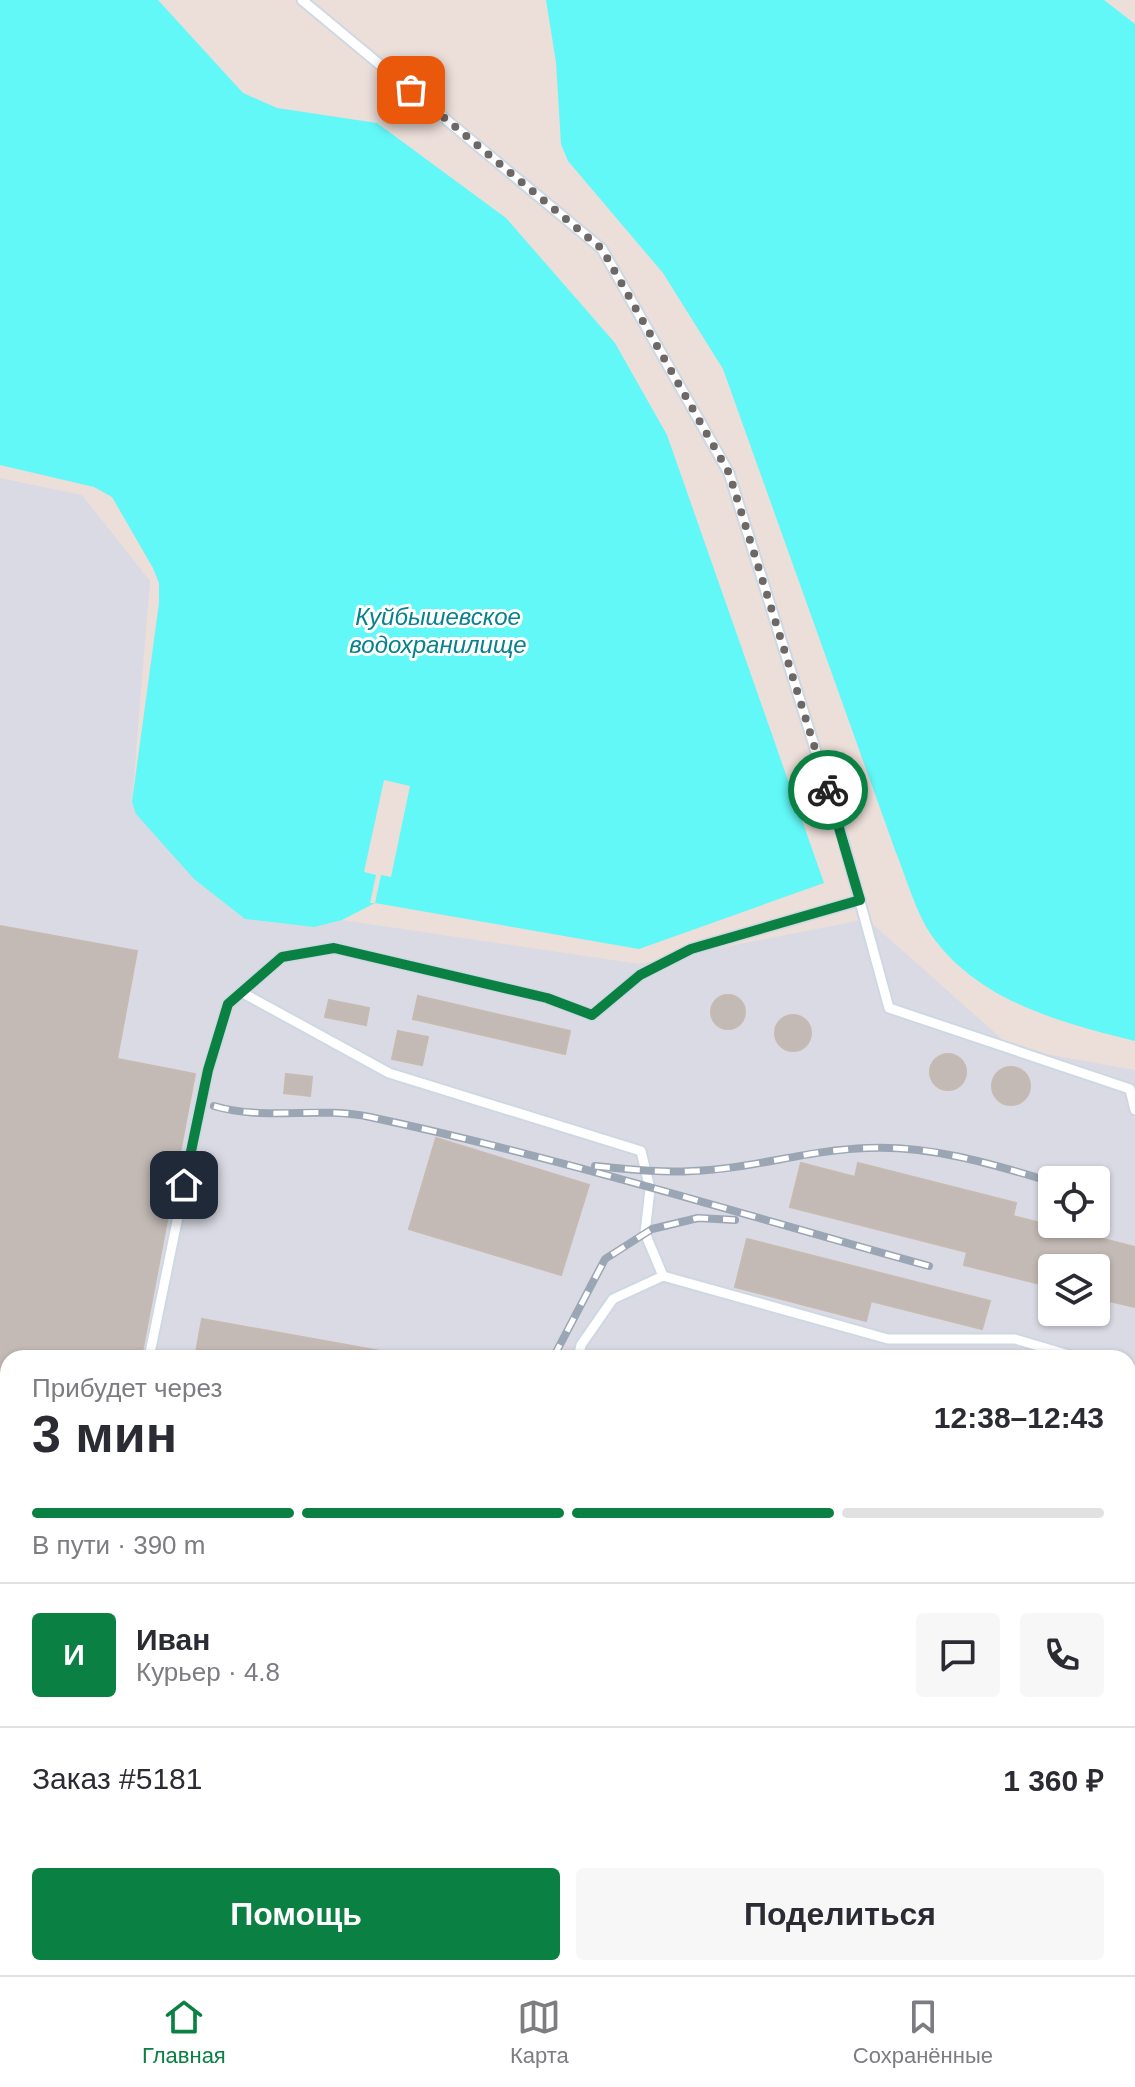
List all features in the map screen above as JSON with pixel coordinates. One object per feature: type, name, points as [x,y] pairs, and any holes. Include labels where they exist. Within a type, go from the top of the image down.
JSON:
[{"type":"lane","points":[[302,0],[602,249],[729,473],[860,900],[889,1008],[1130,1089],[1135,1110]]},
{"type":"lane","points":[[151,1350],[208,1070],[228,1004],[282,957],[334,948],[547,998],[592,1015],[640,975],[691,949],[860,900]]},
{"type":"lane","points":[[243,993],[389,1073],[641,1151],[650,1189],[645,1233],[663,1276]]},
{"type":"lane","points":[[580,1350],[613,1299],[663,1276],[888,1339],[1015,1339],[1052,1350]]},
{"type":"shaded area","points":[[0,478],[82,495],[150,581],[132,802],[137,814],[194,878],[245,919],[314,927],[342,920],[639,964],[867,919],[1012,1048],[1135,1070],[1135,1350],[0,1350]]},
{"type":"water","name":"Куйбышевское водохранилище","points":[[0,0],[158,0],[243,93],[277,108],[377,123],[506,218],[615,343],[667,435],[824,883],[639,949],[375,903],[342,920],[314,927],[245,919],[194,879],[136,814],[132,802],[159,603],[159,583],[153,568],[112,497],[94,487],[0,465]]},
{"type":"water","points":[[546,0],[1104,0],[1135,24],[1135,1041],[1053,1018],[1000,995],[954,962],[928,930],[895,850],[723,369],[663,273],[568,161],[561,144],[556,62]]},
{"type":"pier","points":[[384,780],[410,786],[391,877],[381,875],[375,903],[370,903],[376,875],[364,872]]},
{"type":"building","points":[[0,926],[137,951],[117,1059],[0,1036]]},
{"type":"building","points":[[728,995],[740,1000],[745,1012],[740,1024],[728,1029],[716,1024],[711,1012],[716,1000]]},
{"type":"building","points":[[418,996],[570,1031],[565,1054],[413,1019]]},
{"type":"building","points":[[329,1000],[369,1008],[366,1025],[325,1017]]},
{"type":"building","points":[[793,1015],[806,1020],[811,1033],[806,1046],[793,1051],[780,1046],[775,1033],[780,1020]]},
{"type":"building","points":[[398,1031],[428,1037],[422,1065],[392,1059]]},
{"type":"building","points":[[0,1036],[195,1074],[143,1350],[0,1350]]},
{"type":"building","points":[[948,1054],[961,1059],[966,1072],[961,1085],[948,1090],[935,1085],[930,1072],[935,1059]]},
{"type":"building","points":[[1011,1067],[1024,1073],[1030,1086],[1024,1099],[1011,1105],[998,1099],[992,1086],[998,1073]]},
{"type":"building","points":[[286,1074],[312,1077],[310,1096],[284,1093]]},
{"type":"building","points":[[436,1138],[589,1185],[561,1275],[409,1229]]},
{"type":"building","points":[[801,1163],[855,1177],[858,1163],[1016,1203],[1013,1216],[1038,1222],[1038,1238],[1100,1238],[1135,1247],[1135,1307],[1110,1301],[1110,1254],[1038,1254],[1038,1284],[964,1265],[967,1252],[790,1207]]},
{"type":"building","points":[[747,1239],[990,1301],[982,1329],[871,1301],[866,1321],[735,1287]]},
{"type":"building","points":[[202,1319],[374,1350],[196,1350]]},
{"type":"railway","points":[[214,1106],[253,1112],[370,1117],[581,1168],[929,1266]]},
{"type":"railway","points":[[595,1166],[656,1171],[714,1170],[845,1149],[891,1148],[961,1157],[1038,1178]]},
{"type":"railway","points":[[557,1350],[605,1259],[652,1229],[698,1218],[735,1220]]},
{"type":"way so far","points":[[411,90],[602,249],[729,473],[828,790]]},
{"type":"route","points":[[184,1185],[208,1070],[228,1004],[282,957],[334,948],[547,998],[592,1015],[640,975],[691,949],[860,900],[828,790]]}]
